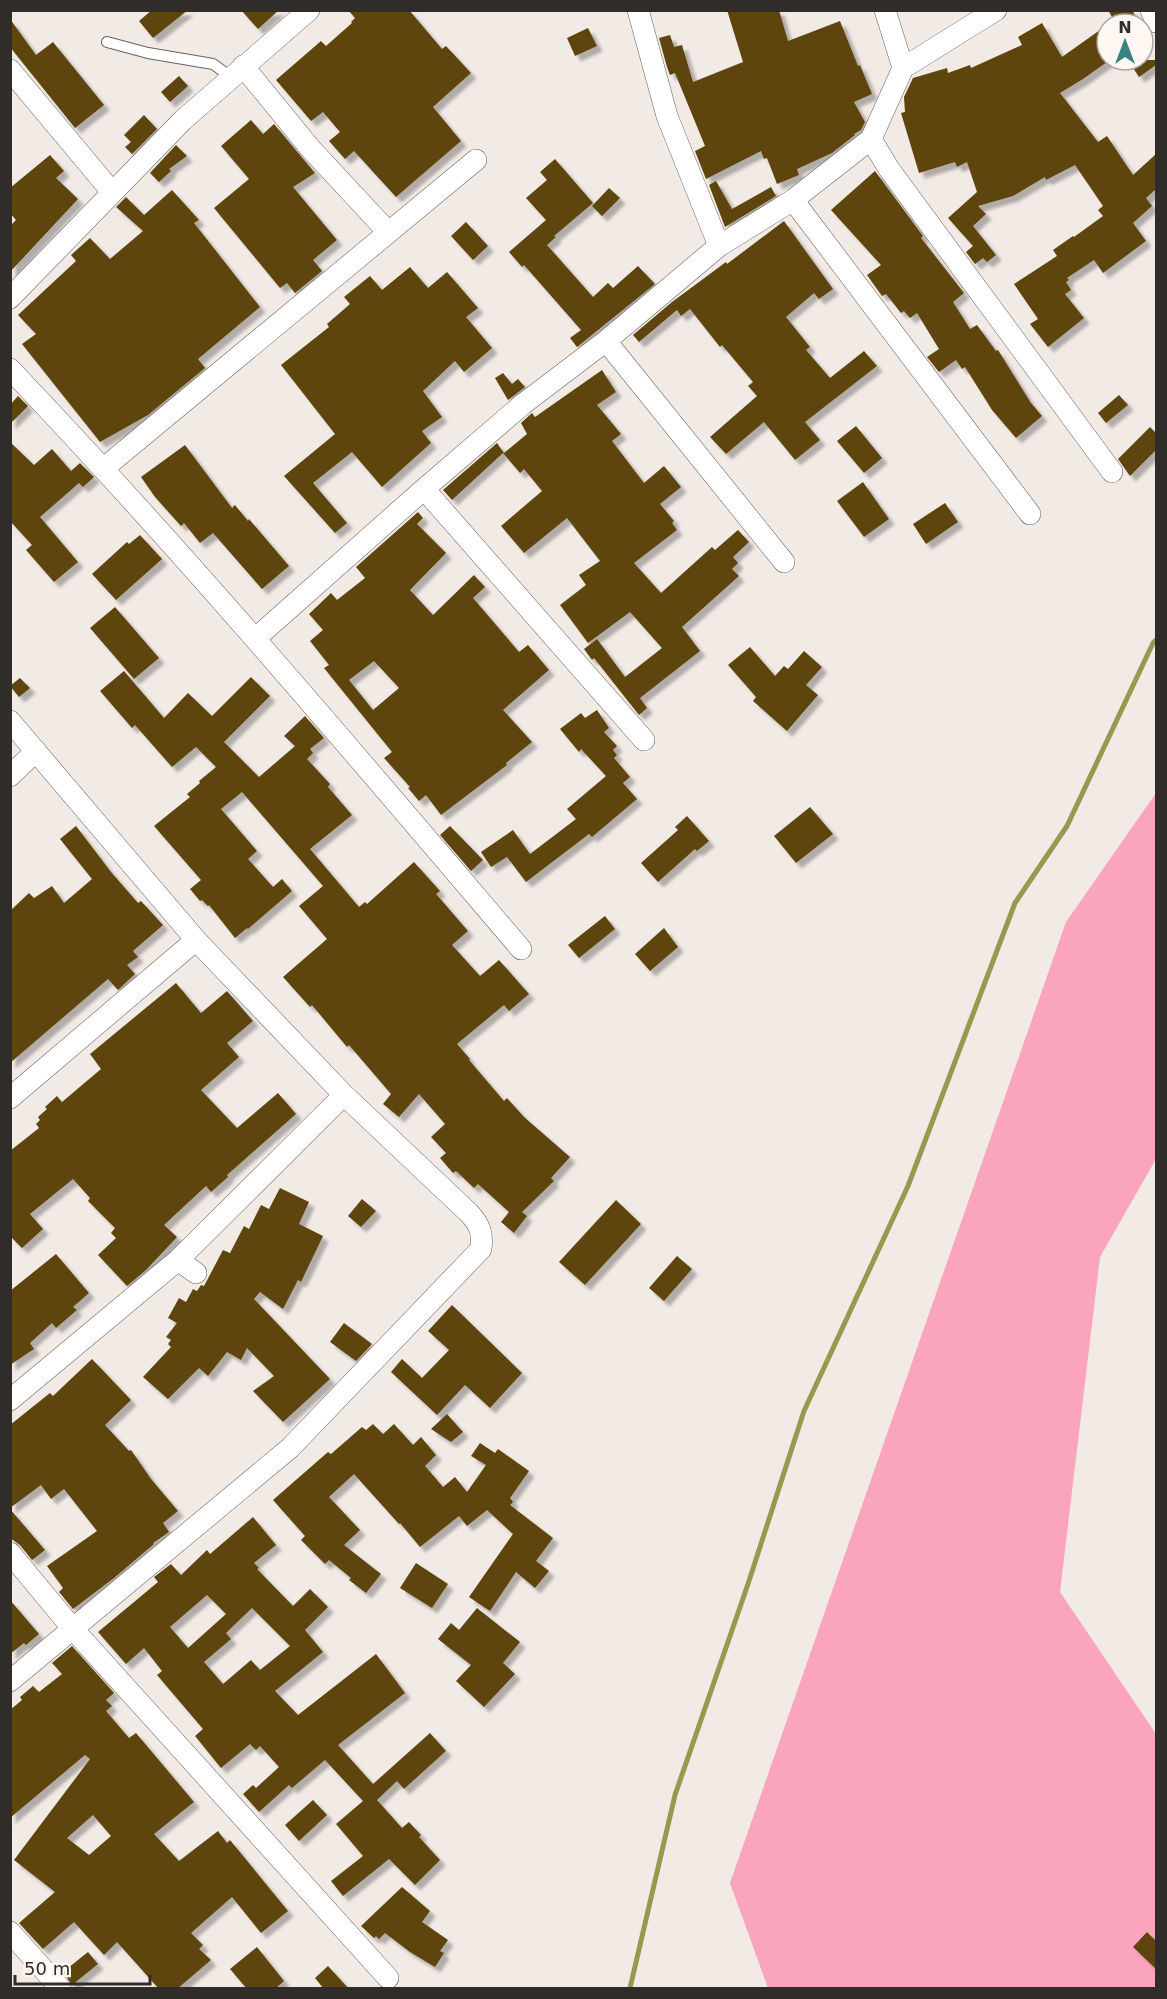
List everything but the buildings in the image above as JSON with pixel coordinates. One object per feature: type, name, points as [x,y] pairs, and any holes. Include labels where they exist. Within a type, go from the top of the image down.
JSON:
[{"type":"street","points":[[638,10],[667,116],[719,246]]},
{"type":"street","points":[[885,10],[903,68]]},
{"type":"street","points":[[256,638],[523,404],[606,341],[719,246],[793,200],[871,139],[903,68],[996,10]]},
{"type":"street","points":[[1150,10],[1156,22]]},
{"type":"street","points":[[10,298],[183,120],[306,11]]},
{"type":"street","points":[[10,70],[112,192]]},
{"type":"street","points":[[237,72],[388,232]]},
{"type":"street","points":[[871,139],[890,169],[1112,472]]},
{"type":"street","points":[[104,468],[476,160]]},
{"type":"street","points":[[793,200],[1030,514]]},
{"type":"street","points":[[606,341],[784,562]]},
{"type":"street","points":[[10,369],[104,468],[256,638],[521,949]]},
{"type":"street","points":[[424,489],[644,740]]},
{"type":"street","points":[[10,721],[196,940],[344,1095],[469,1213],[483,1235],[481,1249],[290,1448],[10,1682]]},
{"type":"street","points":[[10,776],[36,751]]},
{"type":"street","points":[[10,1098],[196,940]]},
{"type":"street","points":[[10,1400],[178,1260],[344,1095]]},
{"type":"street","points":[[178,1260],[196,1273]]},
{"type":"street","points":[[10,1553],[73,1629],[388,1978]]},
{"type":"street","points":[[10,1932],[60,1989]]},
{"type":"lane","points":[[107,42],[148,53],[213,64],[237,72]]},
{"type":"shaded area","points":[[1156,793],[1156,1159],[1100,1257],[1060,1592],[1156,1734],[1156,1988],[768,1988],[730,1883],[1066,922]]},
{"type":"waterway","points":[[630,1988],[675,1795],[748,1584],[804,1411],[908,1186],[1015,903],[1067,826],[1156,640]]}]
